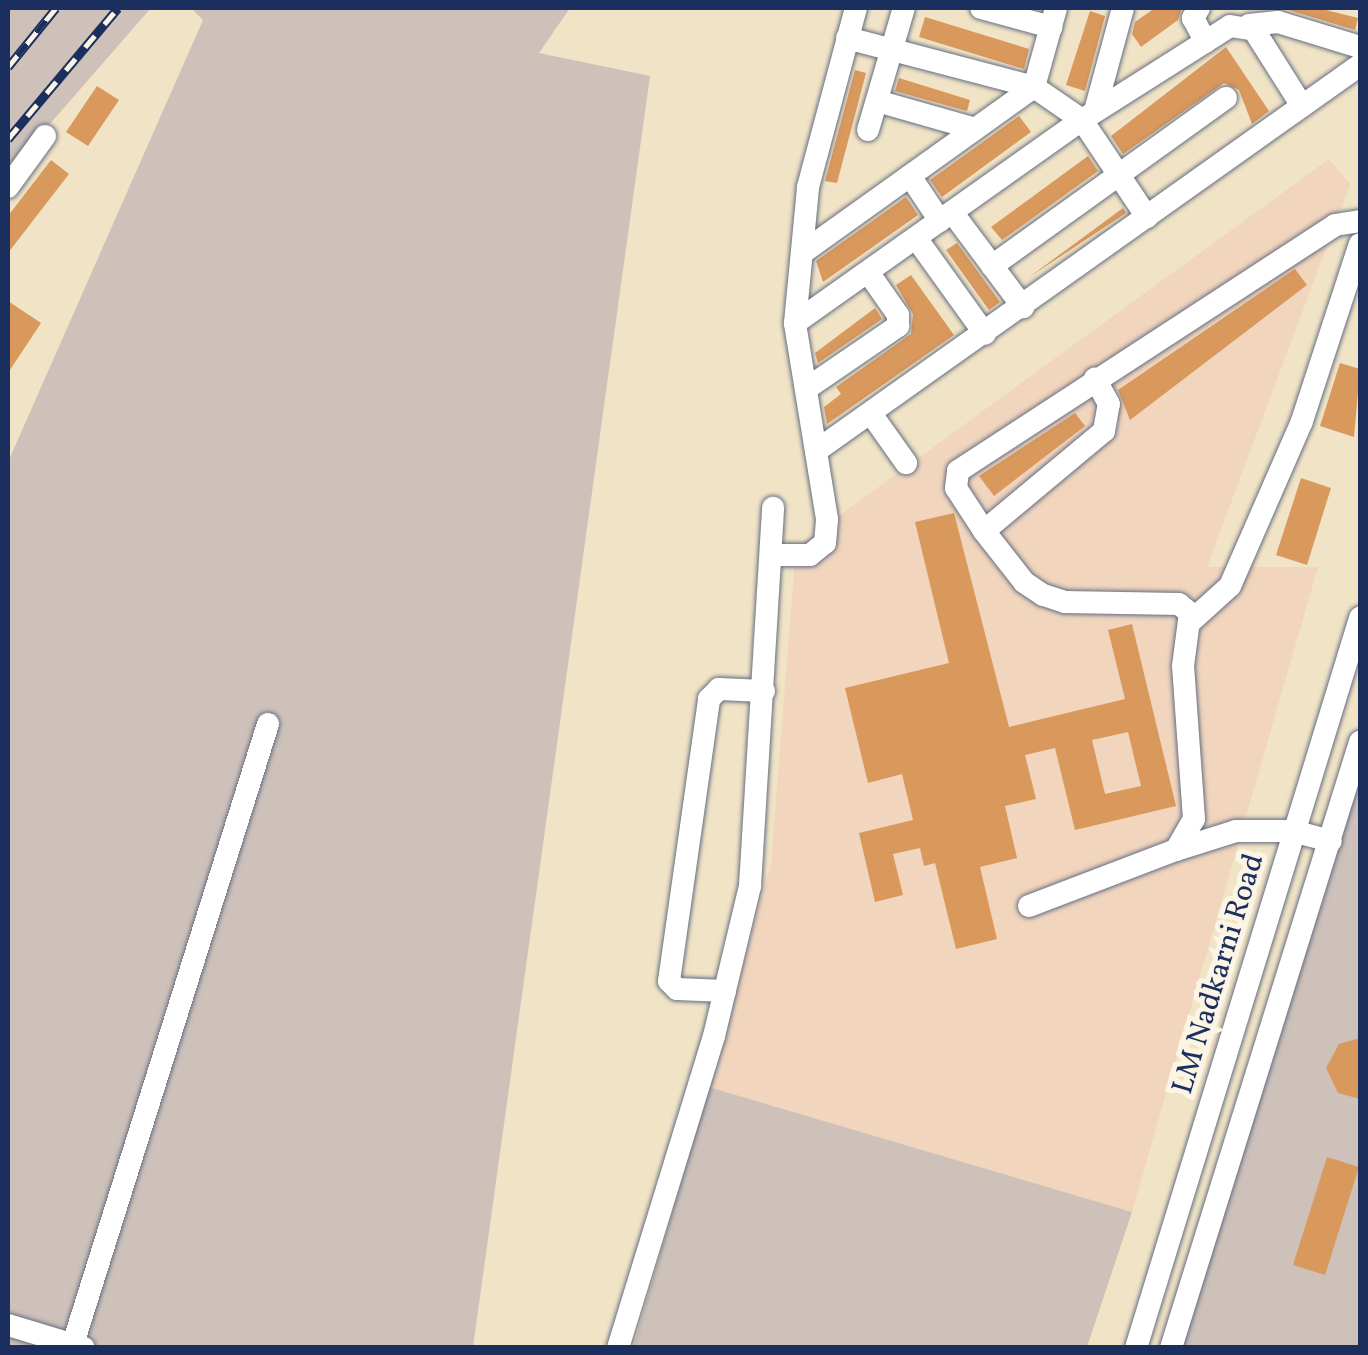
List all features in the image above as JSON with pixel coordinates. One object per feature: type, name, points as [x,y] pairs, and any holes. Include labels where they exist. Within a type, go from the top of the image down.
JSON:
[{"type":"street","points":[[772,554],[799,555],[825,542],[816,452],[795,323],[808,188],[856,8]]},
{"type":"street","points":[[868,130],[904,8]]},
{"type":"street","points":[[802,253],[1034,87],[1054,17],[981,8]]},
{"type":"street","points":[[1089,116],[1123,8]]},
{"type":"street","points":[[1199,8],[1193,18],[1206,42]]},
{"type":"street","points":[[795,323],[1089,116],[1230,26],[1278,22],[1360,47]]},
{"type":"street","points":[[1249,26],[1302,106]]},
{"type":"street","points":[[847,38],[1034,87],[1089,116],[1119,175],[1147,217]]},
{"type":"street","points":[[816,452],[1360,65]]},
{"type":"street","points":[[992,266],[1226,98]]},
{"type":"street","points":[[877,102],[975,130]]},
{"type":"street","points":[[8,187],[45,136]]},
{"type":"street","points":[[910,176],[992,266],[1022,307]]},
{"type":"street","points":[[1176,850],[1194,819],[1182,666],[1190,613],[1180,604],[1065,602],[1043,595],[1024,582],[984,531],[956,488],[958,471],[1095,378],[1336,225],[1360,220]]},
{"type":"street","points":[[916,238],[985,334]]},
{"type":"street","points":[[1189,623],[1230,586],[1302,421],[1360,244]]},
{"type":"street","points":[[806,389],[898,326],[898,315],[868,272]]},
{"type":"street","points":[[984,531],[1104,431],[1109,404],[1095,378]]},
{"type":"street","points":[[872,415],[906,462]]},
{"type":"street","points":[[618,1348],[714,1036],[750,886],[773,508]]},
{"type":"street","name":"LM Nadkarni Road","points":[[1136,1348],[1360,618]]},
{"type":"street","points":[[725,991],[678,989],[669,981],[710,699],[719,689],[764,692]]},
{"type":"street","points":[[8,1325],[78,1346],[268,724]]},
{"type":"street","points":[[1171,1348],[1360,742]]},
{"type":"street","points":[[1029,906],[1236,831],[1293,831],[1331,841]]},
{"type":"shaded area","points":[[8,8],[151,8],[8,172]]},
{"type":"shaded area","points":[[191,8],[570,8],[539,53],[650,76],[473,1347],[8,1348],[8,462],[203,20]]},
{"type":"shaded area","points":[[1329,159],[1350,184],[1207,567],[1318,567],[1132,1212],[709,1087],[771,864],[796,547]]},
{"type":"shaded area","points":[[1360,742],[1360,1347],[1176,1347]]},
{"type":"shaded area","points":[[709,1087],[1132,1212],[1087,1347],[633,1348]]},
{"type":"building","points":[[1155,8],[1182,8],[1178,20],[1141,47],[1132,34],[1135,22]]},
{"type":"building","points":[[1282,8],[1318,8],[1358,18],[1355,30]]},
{"type":"building","points":[[1090,11],[1105,16],[1085,91],[1066,85]]},
{"type":"building","points":[[925,17],[1029,49],[1024,69],[919,37]]},
{"type":"building","points":[[1226,47],[1269,111],[1252,124],[1239,90],[1224,83],[1123,154],[1111,136]]},
{"type":"building","points":[[855,70],[866,73],[837,183],[825,181]]},
{"type":"building","points":[[899,78],[970,100],[967,111],[895,91]]},
{"type":"building","points":[[97,86],[119,100],[88,146],[66,132]]},
{"type":"building","points":[[1019,116],[1031,132],[942,197],[930,180]]},
{"type":"building","points":[[1088,156],[1098,171],[1002,240],[991,227]]},
{"type":"building","points":[[51,160],[69,174],[8,253],[8,216]]},
{"type":"building","points":[[906,197],[918,215],[823,282],[816,261]]},
{"type":"building","points":[[1123,208],[1126,213],[1028,278]]},
{"type":"building","points":[[957,243],[1000,302],[989,310],[946,250]]},
{"type":"building","points":[[1295,269],[1307,285],[1130,420],[1118,390]]},
{"type":"building","points":[[911,275],[954,335],[827,424],[824,407],[841,394],[836,387],[911,334],[913,314],[896,285]]},
{"type":"building","points":[[8,301],[41,323],[8,373]]},
{"type":"building","points":[[875,308],[882,319],[818,363],[815,353]]},
{"type":"building","points":[[1340,363],[1360,369],[1354,437],[1320,426]]},
{"type":"building","points":[[1075,413],[1085,426],[994,496],[979,476]]},
{"type":"building","points":[[1301,478],[1331,488],[1307,565],[1276,555]]},
{"type":"building","points":[[954,513],[1009,727],[1125,699],[1108,630],[1132,624],[1176,806],[1075,830],[1055,748],[1025,755],[1036,799],[1005,806],[1017,858],[980,867],[997,939],[956,949],[935,863],[924,866],[920,848],[893,854],[903,895],[875,902],[859,833],[913,820],[902,774],[868,783],[845,688],[949,663],[915,522]],"holes":[[[1128,732],[1141,786],[1105,794],[1092,740]]]},
{"type":"building","points":[[1360,1038],[1360,1099],[1338,1093],[1326,1068],[1339,1044]]},
{"type":"building","points":[[1327,1157],[1359,1167],[1325,1275],[1293,1265]]},
{"type":"railway","points":[[8,67],[56,8]]},
{"type":"railway","points":[[8,139],[118,8]]}]
